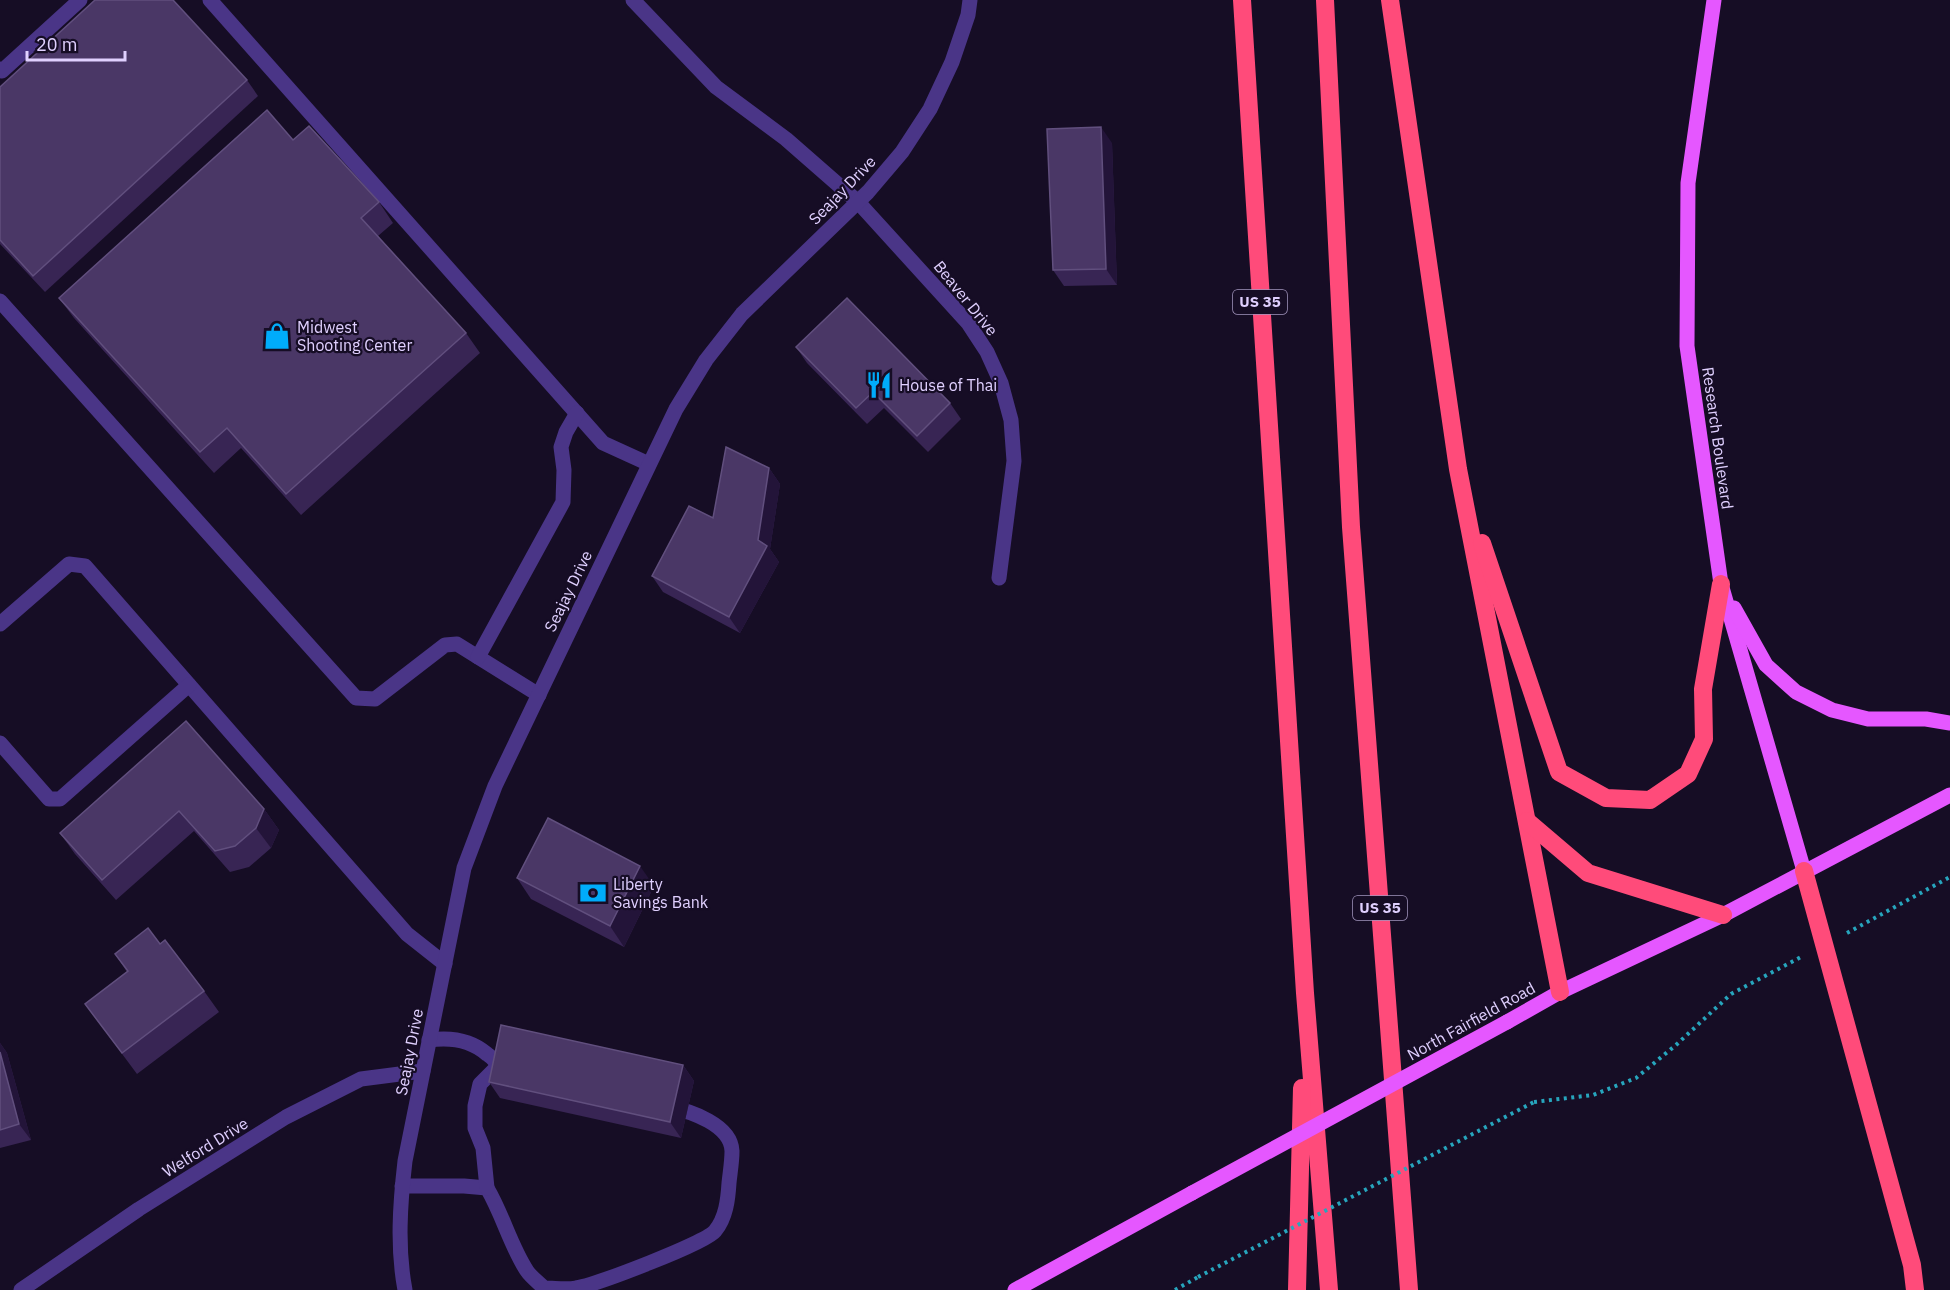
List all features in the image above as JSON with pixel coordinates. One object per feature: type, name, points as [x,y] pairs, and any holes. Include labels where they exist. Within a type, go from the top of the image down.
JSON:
[{"type":"highway","name":"US 35","points":[[1242,0],[1305,993],[1329,1290]]},
{"type":"highway","name":"US 35","points":[[1325,0],[1351,527],[1409,1290]]},
{"type":"highway","points":[[1390,0],[1458,470],[1560,992]]},
{"type":"highway","points":[[1458,470],[1559,772],[1606,798],[1650,800],[1688,774],[1704,739],[1704,689],[1721,584]]},
{"type":"highway","points":[[1527,821],[1588,873],[1723,915]]},
{"type":"highway","points":[[1804,871],[1909,1254],[1916,1290]]},
{"type":"highway","points":[[1297,1290],[1305,993]]},
{"type":"main road","name":"Research Boulevard","points":[[1714,0],[1688,183],[1687,346],[1721,584],[1804,871]]},
{"type":"main road","points":[[1721,584],[1766,665],[1796,692],[1832,710],[1868,719],[1926,719],[1950,723]]},
{"type":"main road","name":"North Fairfield Road","points":[[1015,1290],[1560,992],[1723,915],[1950,795]]},
{"type":"street","points":[[0,69],[2,71],[80,0]]},
{"type":"street","points":[[210,0],[603,443],[649,464]]},
{"type":"street","name":"Beaver Drive","points":[[633,0],[716,87],[786,139],[858,202],[968,323],[987,352],[1001,383],[1011,420],[1014,461],[999,578]]},
{"type":"street","name":"Seajay Drive","points":[[405,1290],[402,1274],[400,1210],[405,1161],[464,868],[495,786],[676,409],[706,360],[742,314],[858,202],[902,152],[930,109],[952,62],[968,15],[970,0]]},
{"type":"street","points":[[0,301],[356,698],[375,699],[445,645],[457,644],[539,695]]},
{"type":"street","points":[[478,657],[563,502],[564,470],[561,447],[566,432],[577,413]]},
{"type":"street","points":[[0,624],[69,564],[85,566],[407,934],[445,964]]},
{"type":"street","points":[[0,743],[49,799],[60,799],[189,685]]},
{"type":"street","points":[[429,1040],[442,1038],[464,1040],[487,1053],[505,1072],[528,1077]]},
{"type":"street","points":[[499,1065],[480,1084],[475,1106],[475,1128],[483,1148],[487,1188],[499,1208],[528,1273],[544,1288],[574,1288],[599,1283],[714,1233],[727,1203],[732,1150],[729,1138],[711,1122],[687,1111],[653,1103]]},
{"type":"street","name":"Welford Drive","points":[[21,1290],[139,1209],[286,1117],[361,1079],[423,1071]]},
{"type":"street","points":[[402,1186],[487,1188]]},
{"type":"path","points":[[1175,1290],[1534,1101],[1593,1095],[1636,1078],[1731,994],[1950,877]]},
{"type":"building","points":[[95,0],[173,0],[247,80],[33,276],[0,240],[0,87]]},
{"type":"building","name":"Midwest Shooting Center","points":[[267,110],[293,140],[309,126],[379,202],[361,218],[466,333],[286,494],[227,428],[200,452],[59,298]]},
{"type":"building","points":[[1101,127],[1106,269],[1053,270],[1047,129]]},
{"type":"building","name":"House of Thai","points":[[847,298],[950,403],[917,436],[873,392],[856,408],[796,347]]},
{"type":"building","points":[[726,447],[769,468],[758,540],[767,546],[729,617],[652,576],[689,506],[713,518]]},
{"type":"building","points":[[186,721],[264,809],[256,828],[235,846],[215,851],[179,811],[102,880],[60,833]]},
{"type":"building","name":"Liberty Savings Bank","points":[[548,818],[640,866],[610,926],[517,878]]},
{"type":"building","points":[[148,928],[160,944],[165,940],[204,991],[122,1053],[85,1004],[128,971],[115,954]]},
{"type":"building","points":[[501,1025],[683,1065],[670,1122],[489,1082]]},
{"type":"building","points":[[0,1052],[19,1124],[0,1130]]},
{"type":"place","name":"Midwest Shooting Center","points":[[277,336]]},
{"type":"place","name":"House of Thai","points":[[879,385]]},
{"type":"place","name":"Liberty Savings Bank","points":[[593,893]]}]
